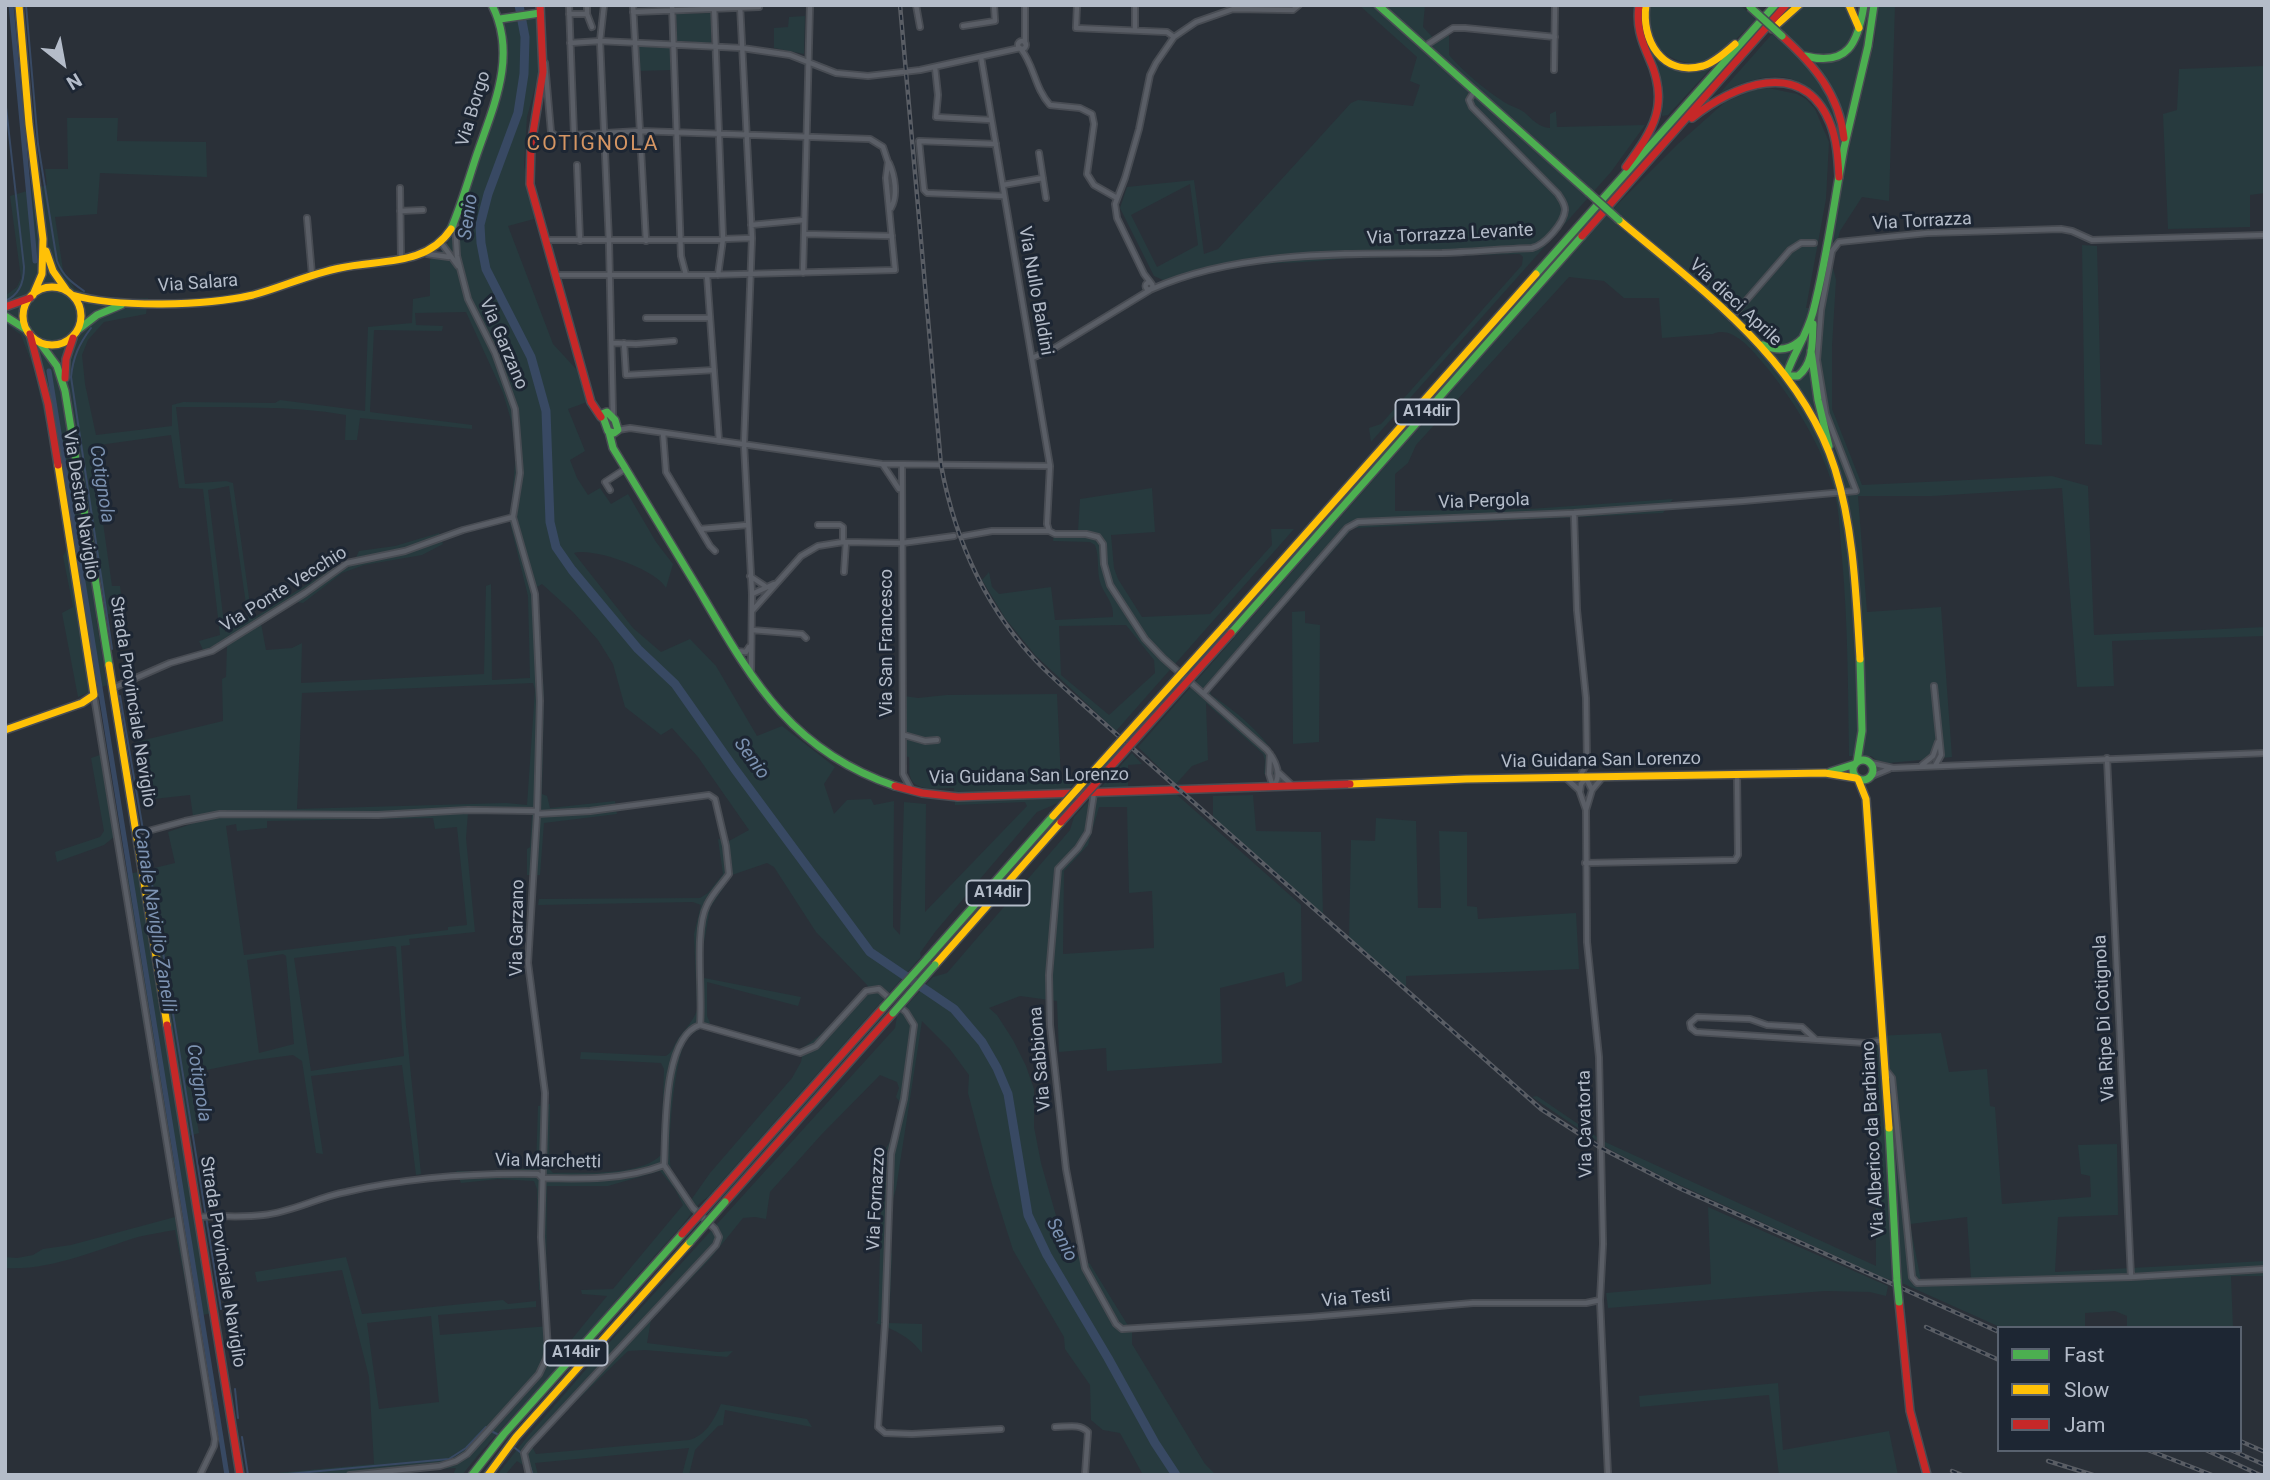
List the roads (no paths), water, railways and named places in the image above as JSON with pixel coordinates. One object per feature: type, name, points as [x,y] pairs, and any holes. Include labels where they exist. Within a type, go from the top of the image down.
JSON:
[{"type":"main road","name":"Strada Provinciale Naviglio","points":[[19,5],[29,124],[43,239],[42,274],[24,313],[28,332],[45,346],[57,366],[65,391],[240,1475]]},
{"type":"main road","points":[[492,5],[503,18],[538,11],[544,60],[528,166],[530,184],[590,396],[611,422]]},
{"type":"main road","name":"Via dieci Aprile","points":[[1378,5],[1731,318],[1786,376],[1819,430],[1834,465],[1848,531],[1858,632],[1862,738],[1856,763]]},
{"type":"main road","name":"A14dir","points":[[1575,231],[1632,158],[1658,118],[1660,91],[1655,71],[1638,32],[1639,5]]},
{"type":"main road","name":"A14dir","points":[[1646,5],[1644,30],[1652,48],[1674,64],[1693,67],[1723,55],[1774,5]]},
{"type":"main road","name":"A14dir","points":[[472,1475],[504,1434],[1774,5]]},
{"type":"main road","name":"A14dir","points":[[488,1475],[516,1437],[1786,5]]},
{"type":"main road","name":"A14dir","points":[[1720,80],[1755,48],[1784,16],[1799,5]]},
{"type":"main road","points":[[1849,5],[1859,31]]},
{"type":"main road","points":[[1805,56],[1816,60],[1830,60],[1843,56],[1852,47],[1859,31],[1864,5]]},
{"type":"main road","name":"A14dir","points":[[1786,376],[1806,334],[1813,312],[1844,148],[1868,46],[1874,5]]},
{"type":"main road","name":"A14dir","points":[[1749,6],[1805,56],[1824,78],[1835,96],[1843,124],[1844,148]]},
{"type":"main road","name":"Via Borgo","points":[[442,244],[455,219],[500,84],[504,54],[503,18]]},
{"type":"main road","name":"A14dir","points":[[1622,191],[1698,113],[1735,90],[1763,82],[1783,83],[1800,89],[1825,111],[1834,134],[1839,177]]},
{"type":"main road","name":"Strada Provinciale Naviglio","points":[[43,239],[53,271],[81,313],[66,359],[65,391]]},
{"type":"main road","name":"Via Salara","points":[[70,294],[102,303],[125,304],[236,298],[261,293],[340,267],[426,254],[442,244]]},
{"type":"main road","points":[[5,307],[49,288],[70,294]]},
{"type":"main road","points":[[102,303],[102,312]]},
{"type":"main road","name":"Via Salara","points":[[76,332],[102,312],[125,304]]},
{"type":"main road","name":"A14dir","points":[[1813,312],[1811,351],[1818,400],[1834,465]]},
{"type":"main road","points":[[5,316],[28,332]]},
{"type":"main road","name":"Via Destra Naviglio","points":[[28,332],[40,367],[94,695]]},
{"type":"main road","points":[[45,346],[66,342],[76,332]]},
{"type":"main road","points":[[1755,341],[1774,350],[1785,349],[1794,346],[1806,334]]},
{"type":"main road","name":"Via Destra Naviglio","points":[[40,367],[45,346]]},
{"type":"main road","points":[[1786,376],[1803,373],[1811,351]]},
{"type":"main road","name":"Via Guidana San Lorenzo","points":[[611,422],[615,443],[624,465],[751,675],[777,711],[808,741],[830,757],[889,784],[926,796],[1255,788]]},
{"type":"main road","points":[[5,730],[82,703],[94,695]]},
{"type":"main road","name":"Via dieci Aprile","points":[[1862,738],[1870,762]]},
{"type":"main road","points":[[1862,760],[1870,762],[1874,769],[1871,777],[1864,780],[1825,773],[1862,760]]},
{"type":"main road","points":[[1856,763],[1853,770],[1857,778]]},
{"type":"main road","name":"Via Guidana San Lorenzo","points":[[1294,786],[1466,779],[1825,773]]},
{"type":"main road","name":"Via Alberico da Barbiano","points":[[1871,777],[1866,799],[1884,1040],[1897,1281],[1908,1407],[1927,1475]]},
{"type":"main road","name":"Via Alberico da Barbiano","points":[[1857,778],[1866,799]]},
{"type":"main road","points":[[1255,788],[1294,786]]},
{"type":"street","points":[[569,5],[574,135]]},
{"type":"street","points":[[587,5],[587,14],[593,27]]},
{"type":"street","points":[[604,5],[600,41],[611,276],[611,422],[663,433],[882,464],[1050,466]]},
{"type":"street","points":[[633,5],[646,241]]},
{"type":"street","points":[[803,272],[810,5]]},
{"type":"street","points":[[916,5],[920,27]]},
{"type":"street","points":[[963,26],[995,21],[994,5]]},
{"type":"street","points":[[1025,5],[1022,45],[1046,102],[1053,106],[1080,108],[1091,114],[1094,124],[1087,174],[1094,185],[1117,198]]},
{"type":"street","points":[[1077,5],[1076,28],[1135,30],[1167,33],[1174,37]]},
{"type":"street","points":[[1135,5],[1135,30]]},
{"type":"street","points":[[1032,358],[1053,349],[1138,297],[1149,286],[1117,218],[1117,198],[1139,129],[1150,75],[1161,53],[1174,37],[1196,22],[1226,11],[1293,10],[1299,5]]},
{"type":"street","points":[[1555,5],[1555,70]]},
{"type":"street","points":[[714,7],[723,239],[718,275]]},
{"type":"street","points":[[740,7],[752,238],[744,444],[752,594],[751,675]]},
{"type":"street","points":[[634,12],[673,8],[759,7]]},
{"type":"street","points":[[673,8],[680,241],[686,275]]},
{"type":"street","points":[[569,14],[587,14]]},
{"type":"street","points":[[1425,46],[1453,28],[1465,27],[1555,37]]},
{"type":"street","points":[[570,43],[600,41],[742,48],[790,55],[836,73],[868,76],[935,67],[1003,52],[1022,45]]},
{"type":"street","name":"Via Nullo Baldini","points":[[981,57],[1050,466],[1047,524],[1049,531]]},
{"type":"street","points":[[544,60],[551,132],[556,136],[676,131],[870,139],[883,147],[893,171],[895,189],[890,210],[895,270],[718,275],[556,275]]},
{"type":"street","points":[[935,67],[938,95],[936,117],[991,120]]},
{"type":"street","name":"Via Torrazza Levante","points":[[1149,286],[1162,285],[1179,277],[1242,262],[1373,253],[1532,248],[1542,245],[1563,218],[1563,202],[1472,107],[1469,100],[1475,90]]},
{"type":"street","points":[[996,144],[919,141],[924,190],[927,193],[1004,195]]},
{"type":"street","points":[[1039,153],[1046,198]]},
{"type":"street","points":[[576,165],[580,241]]},
{"type":"street","points":[[1003,185],[1043,178]]},
{"type":"street","points":[[400,188],[401,258]]},
{"type":"street","points":[[400,211],[424,210]]},
{"type":"street","points":[[307,218],[312,275]]},
{"type":"street","points":[[454,257],[455,219]]},
{"type":"street","points":[[751,225],[804,220]]},
{"type":"street","name":"Via Torrazza","points":[[1856,491],[1826,414],[1817,360],[1821,310],[1832,251],[1839,242],[1927,233],[2061,229],[2092,240],[2265,235]]},
{"type":"street","points":[[804,234],[892,236]]},
{"type":"street","points":[[546,240],[610,242],[752,238]]},
{"type":"street","points":[[1731,318],[1790,250],[1801,243],[1814,243]]},
{"type":"street","points":[[442,244],[453,249],[454,257]]},
{"type":"street","points":[[426,254],[454,257]]},
{"type":"street","name":"Via Garzano","points":[[350,1475],[440,1466],[456,1461],[467,1454],[544,1367],[548,1350],[541,1237],[545,1093],[528,963],[540,701],[535,594],[513,517],[520,473],[515,409],[495,353],[468,299],[454,257]]},
{"type":"street","points":[[707,275],[719,440]]},
{"type":"street","points":[[646,318],[710,318]]},
{"type":"street","points":[[612,343],[674,341]]},
{"type":"street","points":[[624,343],[626,375],[714,370]]},
{"type":"street","points":[[663,433],[666,472],[715,551]]},
{"type":"street","points":[[882,464],[900,491]]},
{"type":"street","name":"Via San Francesco","points":[[902,464],[903,774]]},
{"type":"street","points":[[610,490],[605,482],[624,465]]},
{"type":"street","name":"Via Pergola","points":[[1204,693],[1352,524],[1365,521],[1574,513],[1856,491]]},
{"type":"street","points":[[1574,513],[1577,611],[1586,698],[1587,763],[1580,792]]},
{"type":"street","name":"Via Ponte Vecchio","points":[[113,688],[170,663],[212,651],[305,593],[347,563],[405,551],[463,530],[513,517]]},
{"type":"street","points":[[700,529],[747,525]]},
{"type":"street","points":[[818,525],[843,527],[844,572]]},
{"type":"street","points":[[964,536],[992,531],[1049,531],[1055,534],[1086,534],[1098,537],[1103,544],[1106,575],[1121,603],[1152,646],[1269,753],[1278,772],[1294,786]]},
{"type":"street","points":[[752,612],[801,556],[811,549],[844,542],[902,543],[954,536]]},
{"type":"street","points":[[750,576],[766,586]]},
{"type":"street","points":[[752,594],[778,582]]},
{"type":"street","points":[[752,594],[760,597],[768,593]]},
{"type":"street","points":[[752,630],[802,634],[806,638]]},
{"type":"street","points":[[736,651],[746,652],[752,639]]},
{"type":"street","points":[[1934,686],[1938,741],[1941,755],[1950,766]]},
{"type":"street","name":"Via Destra Naviglio","points":[[94,695],[215,1439],[200,1475]]},
{"type":"street","points":[[904,735],[925,741],[937,740]]},
{"type":"street","points":[[1919,767],[1932,758],[1938,741]]},
{"type":"street","points":[[1269,753],[1269,774],[1273,787]]},
{"type":"street","points":[[1870,762],[1893,768],[2265,753]]},
{"type":"street","points":[[1936,766],[1941,755]]},
{"type":"street","points":[[1932,758],[1936,766]]},
{"type":"street","name":"Via Ripe Di Cotignola","points":[[2107,758],[2131,1277]]},
{"type":"street","points":[[1586,810],[1592,790],[1600,778],[1587,763]]},
{"type":"street","points":[[1871,777],[1893,768]]},
{"type":"street","points":[[1273,787],[1278,772]]},
{"type":"street","points":[[889,784],[897,782],[903,774]]},
{"type":"street","points":[[903,774],[914,792]]},
{"type":"street","points":[[1255,788],[1266,781],[1269,774]]},
{"type":"street","points":[[1586,863],[1735,860],[1738,856],[1737,774]]},
{"type":"street","points":[[1582,778],[1592,790]]},
{"type":"street","name":"Via Cavatorta","points":[[1567,779],[1580,792],[1586,810],[1587,942],[1599,1057],[1603,1244],[1600,1300],[1608,1475]]},
{"type":"street","name":"Via Sabbiona","points":[[1094,792],[1088,832],[1078,848],[1058,869],[1049,975],[1050,1025],[1066,1169],[1085,1268],[1116,1324]]},
{"type":"street","points":[[137,834],[220,814],[378,815],[490,809],[590,811],[709,795],[715,799],[726,846],[729,874],[706,906],[700,939],[700,1025],[694,1027],[679,1043],[673,1063],[664,1166],[693,1208],[715,1229],[719,1237],[716,1245],[524,1452],[529,1475]]},
{"type":"street","name":"Via Fornazzo","points":[[700,1025],[800,1052],[816,1046],[866,991],[879,989],[906,1012],[914,1025],[904,1098],[891,1154],[878,1427],[885,1433],[912,1434],[1000,1429]]},
{"type":"street","points":[[1815,1039],[1802,1027],[1767,1025],[1751,1019],[1697,1017],[1690,1023],[1696,1032],[1866,1043],[1884,1040]]},
{"type":"street","points":[[1885,1068],[1892,1078],[1912,1277],[1915,1282],[1922,1284],[2131,1277],[2265,1269]]},
{"type":"street","name":"Via Marchetti","points":[[199,1217],[263,1215],[305,1206],[344,1192],[438,1178],[502,1173],[538,1174],[542,1178],[591,1179],[624,1176],[664,1166]]},
{"type":"street","name":"Via Testi","points":[[1116,1324],[1122,1329],[1473,1303],[1586,1303],[1600,1300]]},
{"type":"street","points":[[1055,1427],[1081,1427],[1088,1432],[1085,1475]]},
{"type":"waterway","name":"Canale Naviglio Zanelli","points":[[11,5],[35,261]]},
{"type":"waterway","name":"Cotignola","points":[[26,5],[38,144],[57,261],[68,278],[84,291]]},
{"type":"waterway","name":"Senio","points":[[519,5],[525,37],[524,74],[518,113],[488,194],[480,225],[481,243],[486,269],[531,357],[546,411],[550,522],[556,547],[638,649],[675,684],[870,952],[954,1009],[982,1042],[1008,1094],[1028,1215],[1047,1255],[1176,1475]]},
{"type":"waterway","points":[[5,98],[24,267],[20,287],[5,301]]},
{"type":"waterway","name":"Cotignola","points":[[91,328],[77,351],[71,377],[112,649]]},
{"type":"waterway","name":"Canale Naviglio Zanelli","points":[[49,371],[227,1475]]},
{"type":"waterway","name":"Cotignola","points":[[120,696],[143,830]]},
{"type":"waterway","name":"Cotignola","points":[[144,835],[221,1309]]},
{"type":"waterway","name":"Cotignola","points":[[235,1389],[238,1418]]},
{"type":"waterway","points":[[277,1475],[449,1459],[466,1448],[486,1427]]},
{"type":"waterway","points":[[493,1432],[497,1434]]},
{"type":"waterway","points":[[242,1437],[248,1475]]},
{"type":"waterway","points":[[515,1448],[520,1452]]},
{"type":"waterway","points":[[529,1464],[533,1475]]},
{"type":"railway","points":[[900,5],[941,465],[964,547],[989,598],[1021,644],[1069,692],[1541,1109],[1601,1148],[1679,1188],[1997,1331]]},
{"type":"railway","points":[[1926,1327],[1997,1359]]},
{"type":"railway","points":[[2242,1442],[2265,1452]]},
{"type":"railway","points":[[2153,1452],[2212,1475]]},
{"type":"railway","points":[[2210,1452],[2260,1475]]},
{"type":"railway","points":[[2236,1452],[2265,1465]]},
{"type":"railway","points":[[2048,1461],[2093,1475]]},
{"type":"railway","points":[[1952,1471],[1962,1475]]},
{"type":"district","name":"COTIGNOLA","points":[[593,145]]}]
